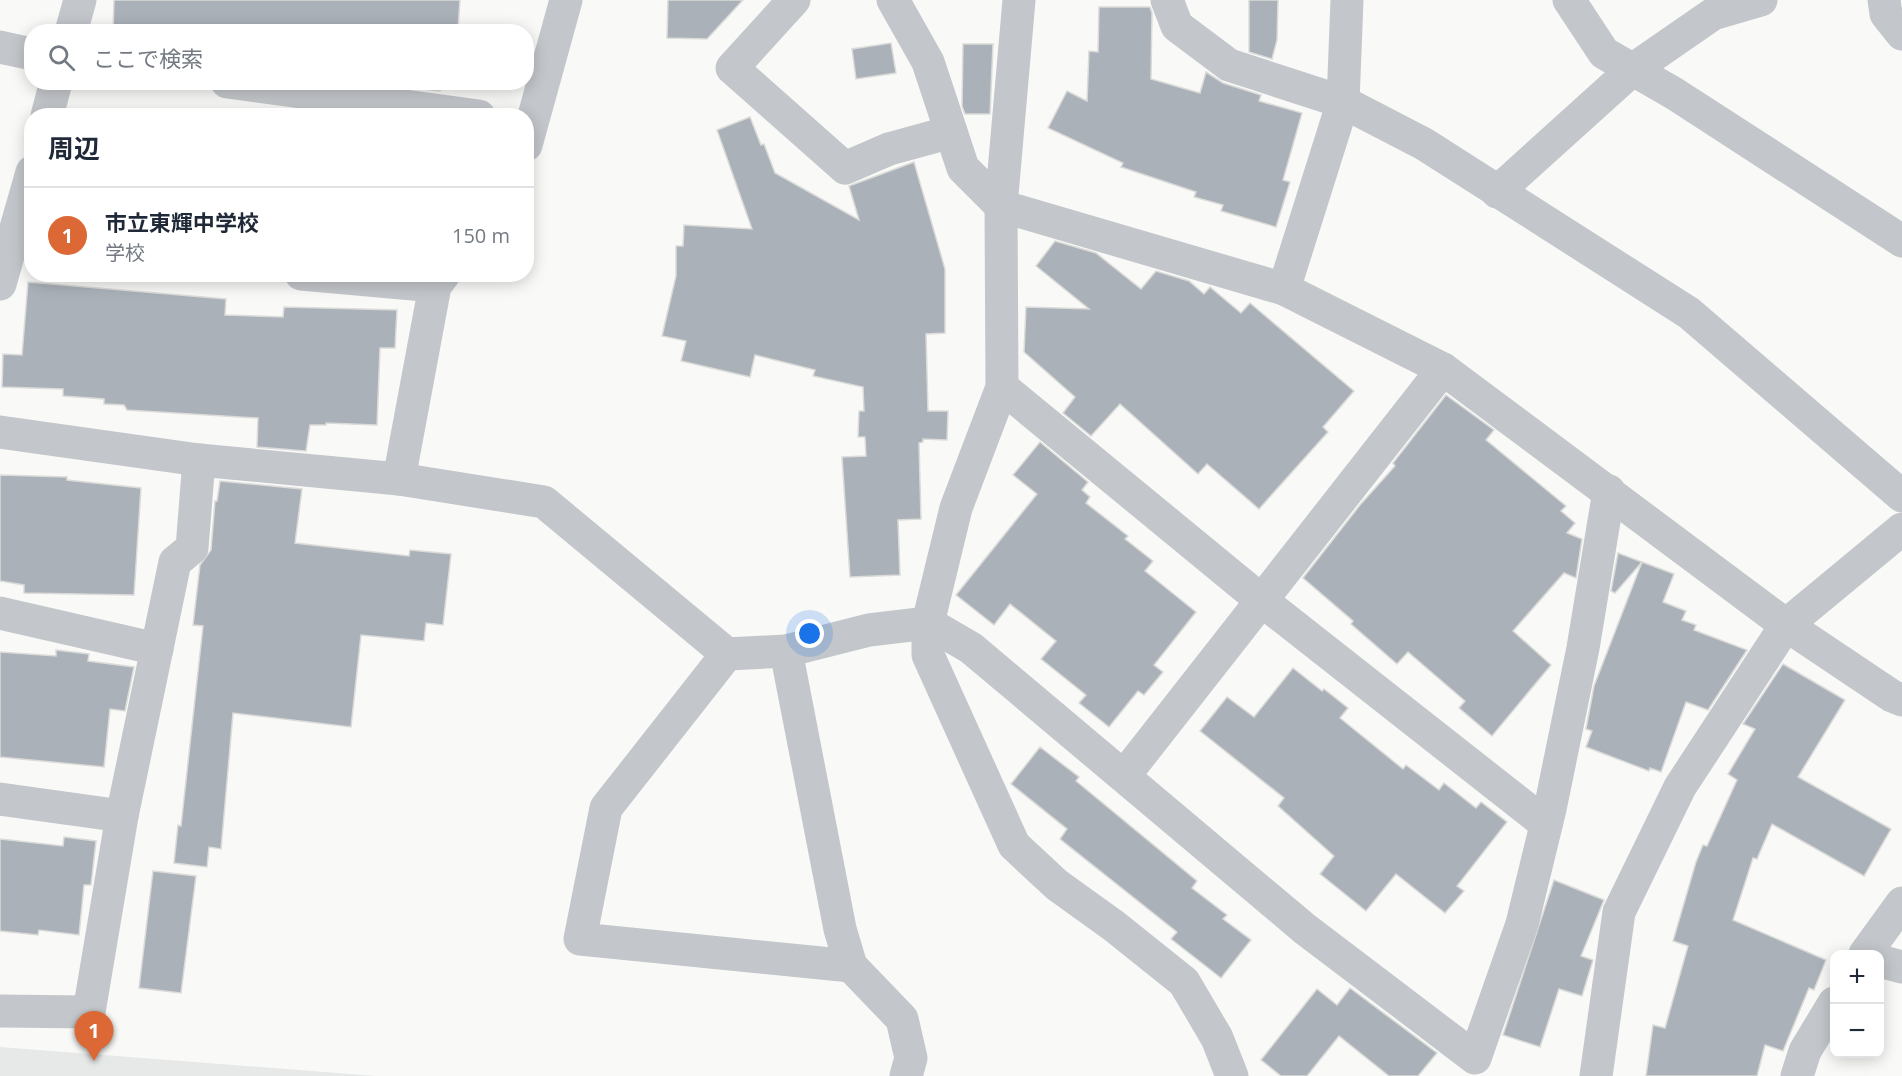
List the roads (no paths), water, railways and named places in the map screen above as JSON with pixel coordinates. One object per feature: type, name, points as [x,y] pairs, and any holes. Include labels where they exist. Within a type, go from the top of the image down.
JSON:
[{"type":"street","points":[[73,24],[80,0]]},
{"type":"street","points":[[534,112],[566,0]]},
{"type":"street","points":[[794,0],[732,68],[845,168],[889,149],[951,132]]},
{"type":"street","points":[[893,0],[928,62],[963,168],[1001,206],[1284,289],[1443,369],[1786,625],[1892,696],[1902,700]]},
{"type":"street","points":[[1019,0],[1001,206],[1002,387],[956,508],[928,623],[928,655],[1014,845],[1057,885],[1184,982],[1216,1038],[1232,1076]]},
{"type":"street","points":[[1167,0],[1177,26],[1229,65],[1343,102],[1424,144],[1689,313],[1902,496]]},
{"type":"street","points":[[1284,289],[1343,102],[1347,0]]},
{"type":"street","points":[[1569,0],[1604,53],[1675,94],[1902,242]]},
{"type":"street","points":[[1497,192],[1632,70],[1713,14],[1761,0]]},
{"type":"street","points":[[1884,0],[1886,14],[1902,34]]},
{"type":"street","points":[[0,47],[24,52]]},
{"type":"street","points":[[49,108],[55,90]]},
{"type":"street","points":[[286,90],[420,108]]},
{"type":"street","points":[[0,284],[14,248],[24,206]]},
{"type":"street","points":[[399,479],[440,282]]},
{"type":"street","points":[[1124,776],[1443,369]]},
{"type":"street","points":[[1002,387],[1261,600],[1546,824]]},
{"type":"street","points":[[0,432],[199,460],[399,479],[544,502],[727,654],[786,651],[869,630],[928,623],[971,648],[1305,929],[1475,1058],[1522,924],[1546,824],[1583,648],[1609,491]]},
{"type":"street","points":[[0,1011],[88,1012],[122,816],[175,562],[192,548],[199,460]]},
{"type":"street","points":[[1596,1076],[1619,912],[1680,787],[1786,625],[1902,529]]},
{"type":"street","points":[[0,613],[157,649]]},
{"type":"street","points":[[786,651],[840,929],[851,966],[902,1019],[911,1058],[906,1076]]},
{"type":"street","points":[[727,654],[606,808],[580,939],[851,966]]},
{"type":"street","points":[[0,799],[122,816]]},
{"type":"street","points":[[1868,950],[1902,903]]},
{"type":"street","points":[[1884,962],[1902,967]]},
{"type":"street","points":[[1797,1076],[1804,1052],[1833,1004]]},
{"type":"place","name":"市立東輝中学校","points":[[94,1061]]}]
